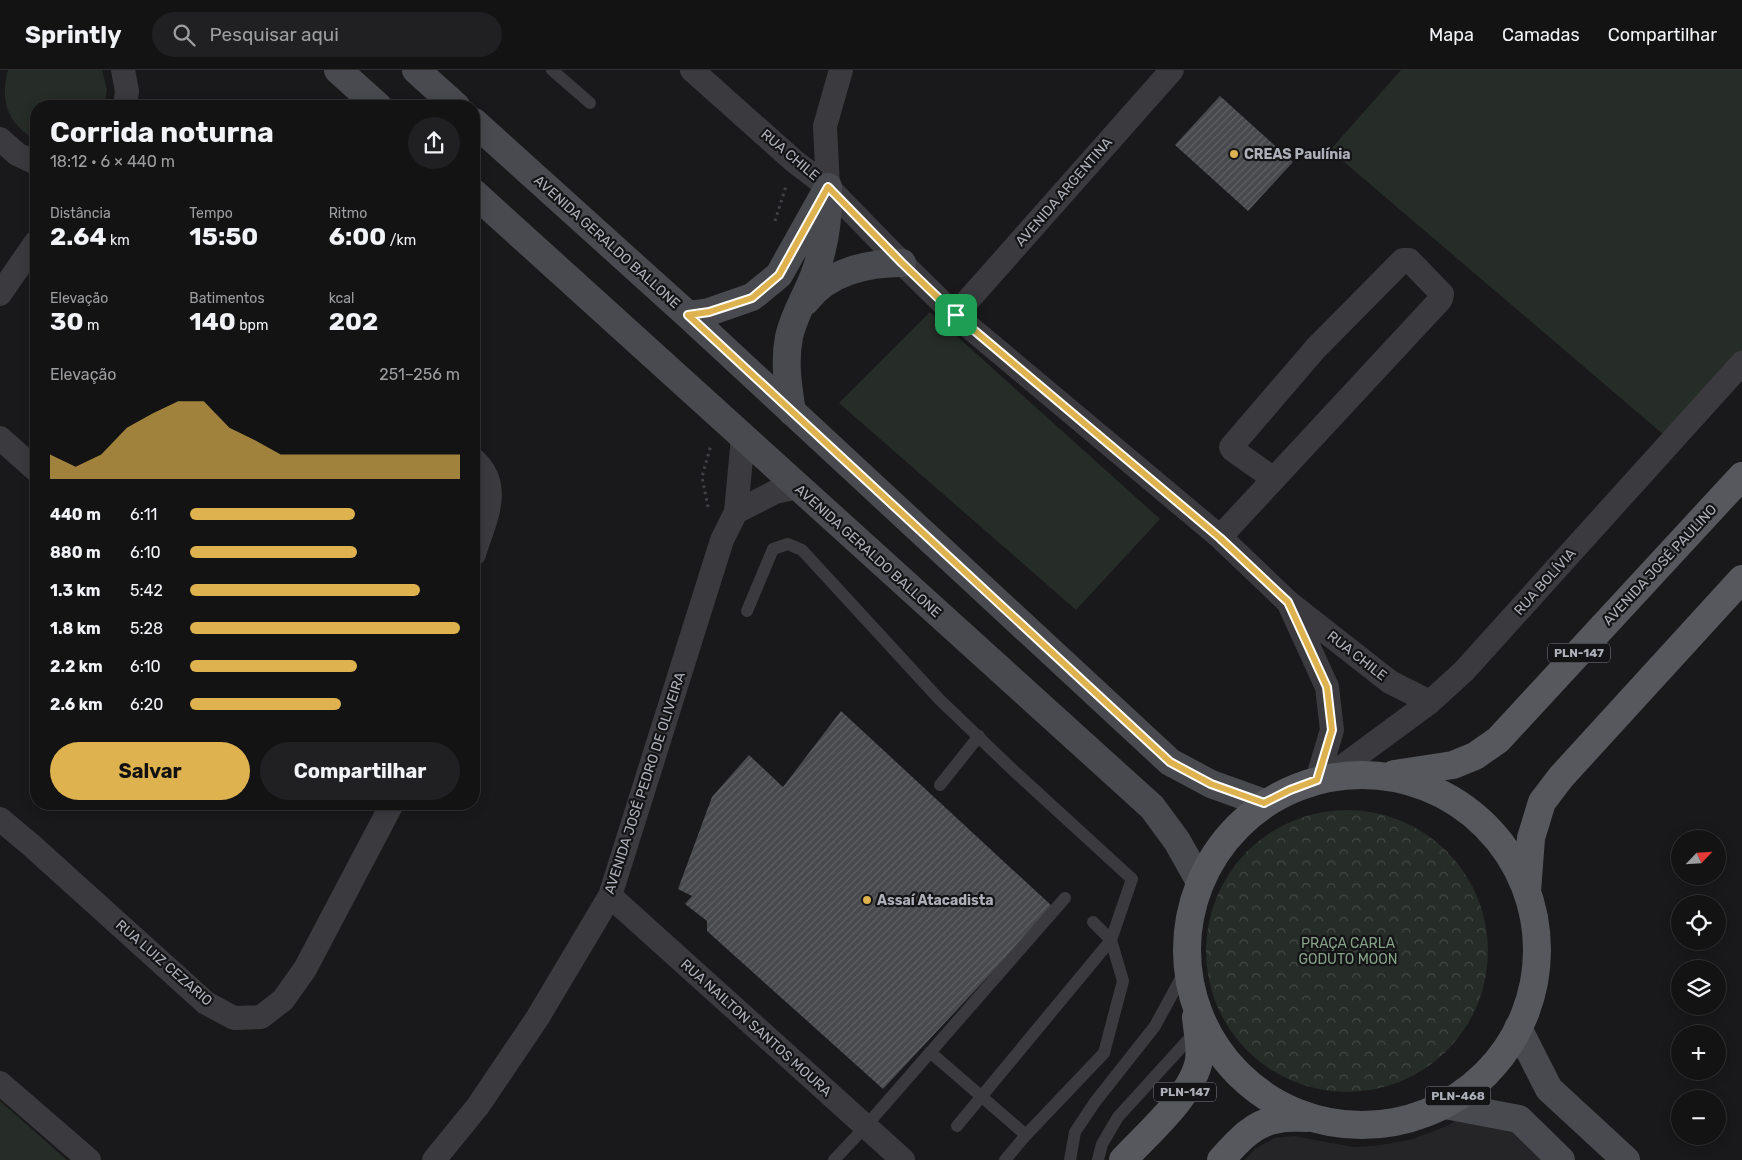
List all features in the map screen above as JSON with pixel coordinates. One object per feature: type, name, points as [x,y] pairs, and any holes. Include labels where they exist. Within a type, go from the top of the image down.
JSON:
[{"type":"main road","name":"AVENIDA JOSÉ PAULINO","points":[[1384,776],[1452,765],[1475,756],[1498,740],[1742,476]]},
{"type":"main road","points":[[1527,893],[1532,838],[1542,802],[1567,770],[1742,579]]},
{"type":"main road","name":"PLN-468","points":[[1355,774],[1384,776],[1411,782],[1437,792],[1461,806],[1482,823],[1501,844],[1516,868],[1527,893],[1534,920],[1536,948],[1533,985],[1518,1028],[1504,1051],[1488,1072],[1467,1090],[1445,1104],[1424,1114],[1379,1125],[1333,1123],[1311,1118],[1285,1107],[1260,1093],[1220,1053],[1206,1029],[1195,1003],[1187,967],[1188,924],[1200,882],[1216,852],[1238,825],[1264,803],[1290,790],[1322,779],[1355,774]]},
{"type":"main road","name":"PLN-147","points":[[1123,1160],[1180,1099],[1193,1080],[1199,1058],[1195,1003]]},
{"type":"main road","points":[[1221,1160],[1238,1141],[1254,1128],[1278,1119],[1311,1118]]},
{"type":"street","points":[[122,70],[127,90],[126,100]]},
{"type":"street","points":[[338,70],[371,100]]},
{"type":"street","points":[[416,70],[449,100]]},
{"type":"street","name":"RUA CHILE","points":[[692,70],[794,161],[828,187],[956,315],[1220,538],[1288,602],[1390,682],[1430,702]]},
{"type":"street","points":[[792,412],[786,373],[787,355],[794,316],[815,273],[827,226],[828,187],[825,126],[841,70]]},
{"type":"street","name":"AVENIDA ARGENTINA","points":[[956,315],[1172,70]]},
{"type":"street","name":"AVENIDA GERALDO BALLONE","points":[[480,127],[688,315],[1170,762],[1211,784],[1264,803]]},
{"type":"street","points":[[0,139],[16,154],[30,160]]},
{"type":"street","points":[[688,315],[716,310],[752,298],[779,275],[828,187]]},
{"type":"street","name":"AVENIDA GERALDO BALLONE","points":[[480,198],[1152,807],[1177,841],[1200,882]]},
{"type":"street","points":[[0,294],[30,251]]},
{"type":"street","points":[[1220,538],[1441,299],[1442,294],[1409,260],[1403,260],[1316,348],[1231,447],[1274,479]]},
{"type":"street","points":[[794,316],[814,290],[829,280],[861,267],[874,264],[902,263]]},
{"type":"street","name":"RUA BOLÍVIA","points":[[1322,779],[1430,702],[1464,671],[1742,363]]},
{"type":"street","name":"AVENIDA JOSÉ PEDRO DE OLIVEIRA","points":[[434,1160],[478,1106],[538,1017],[610,896],[722,540],[736,512],[743,437]]},
{"type":"street","points":[[0,438],[30,465]]},
{"type":"street","points":[[480,468],[489,480],[491,499],[480,535]]},
{"type":"street","points":[[736,512],[775,492],[798,487]]},
{"type":"street","name":"RUA CHILE","points":[[1288,602],[1327,687],[1332,730],[1322,779]]},
{"type":"street","name":"RUA LUIZ CEZARIO","points":[[0,818],[206,1004],[234,1018],[262,1017],[283,1000],[305,969],[389,810]]},
{"type":"street","name":"RUA NAILTON SANTOS MOURA","points":[[610,896],[903,1160]]},
{"type":"street","points":[[1518,1028],[1549,1089],[1626,1160]]},
{"type":"street","points":[[0,1083],[88,1160]]},
{"type":"street","points":[[1445,1104],[1519,1119],[1560,1160]]},
{"type":"lane","points":[[552,70],[590,103]]},
{"type":"lane","points":[[747,611],[773,549],[788,544],[802,550],[939,699],[1014,771],[1132,879],[1111,940],[956,1126]]},
{"type":"lane","points":[[940,785],[979,736]]},
{"type":"lane","points":[[834,1160],[1066,898]]},
{"type":"lane","points":[[1005,1160],[1026,1135],[1104,1054],[1123,981],[1111,940],[1093,922]]},
{"type":"lane","points":[[1070,1160],[1075,1132],[1095,1102],[1156,1026],[1187,967]]},
{"type":"lane","points":[[1098,1160],[1102,1144],[1118,1117],[1197,1030]]},
{"type":"lane","points":[[930,1052],[1026,1135]]},
{"type":"shaded area","points":[[1457,1120],[1504,1122],[1544,1160],[1244,1160],[1255,1149],[1274,1138],[1294,1136],[1353,1147],[1374,1146],[1410,1140],[1447,1126]]},
{"type":"green space","points":[[8,70],[102,70],[107,90],[105,100],[30,100],[30,136],[17,125],[8,110],[5,91]]},
{"type":"green space","points":[[1401,70],[1742,70],[1742,363],[1671,441],[1330,150]]},
{"type":"green space","points":[[930,312],[1160,519],[1076,610],[839,403]]},
{"type":"green space","name":"PRAÇA CARLA GODUTO MOON","points":[[1347,810],[1374,813],[1401,821],[1436,842],[1456,862],[1471,885],[1482,910],[1488,951],[1485,978],[1477,1005],[1456,1040],[1436,1060],[1413,1075],[1388,1086],[1347,1092],[1320,1089],[1293,1081],[1258,1060],[1238,1040],[1223,1017],[1212,992],[1206,951],[1209,924],[1217,897],[1238,862],[1258,842],[1281,827],[1306,816]]},
{"type":"green space","points":[[0,1101],[67,1160],[0,1160]]},
{"type":"building","name":"CREAS Paulínia","points":[[1220,96],[1293,162],[1248,211],[1175,145]]},
{"type":"building","name":"Assaí Atacadista","points":[[841,711],[1053,907],[883,1089],[707,931],[707,921],[685,904],[692,896],[678,889],[712,797],[749,755],[783,787]]},
{"type":"place","name":"CREAS Paulínia","points":[[1234,154]]},
{"type":"place","name":"Assaí Atacadista","points":[[867,900]]},
{"type":"route","points":[[828,187],[956,315],[1220,538],[1288,602],[1327,687],[1332,730],[1317,780],[1290,790],[1264,803],[1211,784],[1170,762],[688,315],[709,312],[752,298],[779,275],[828,187]]}]
